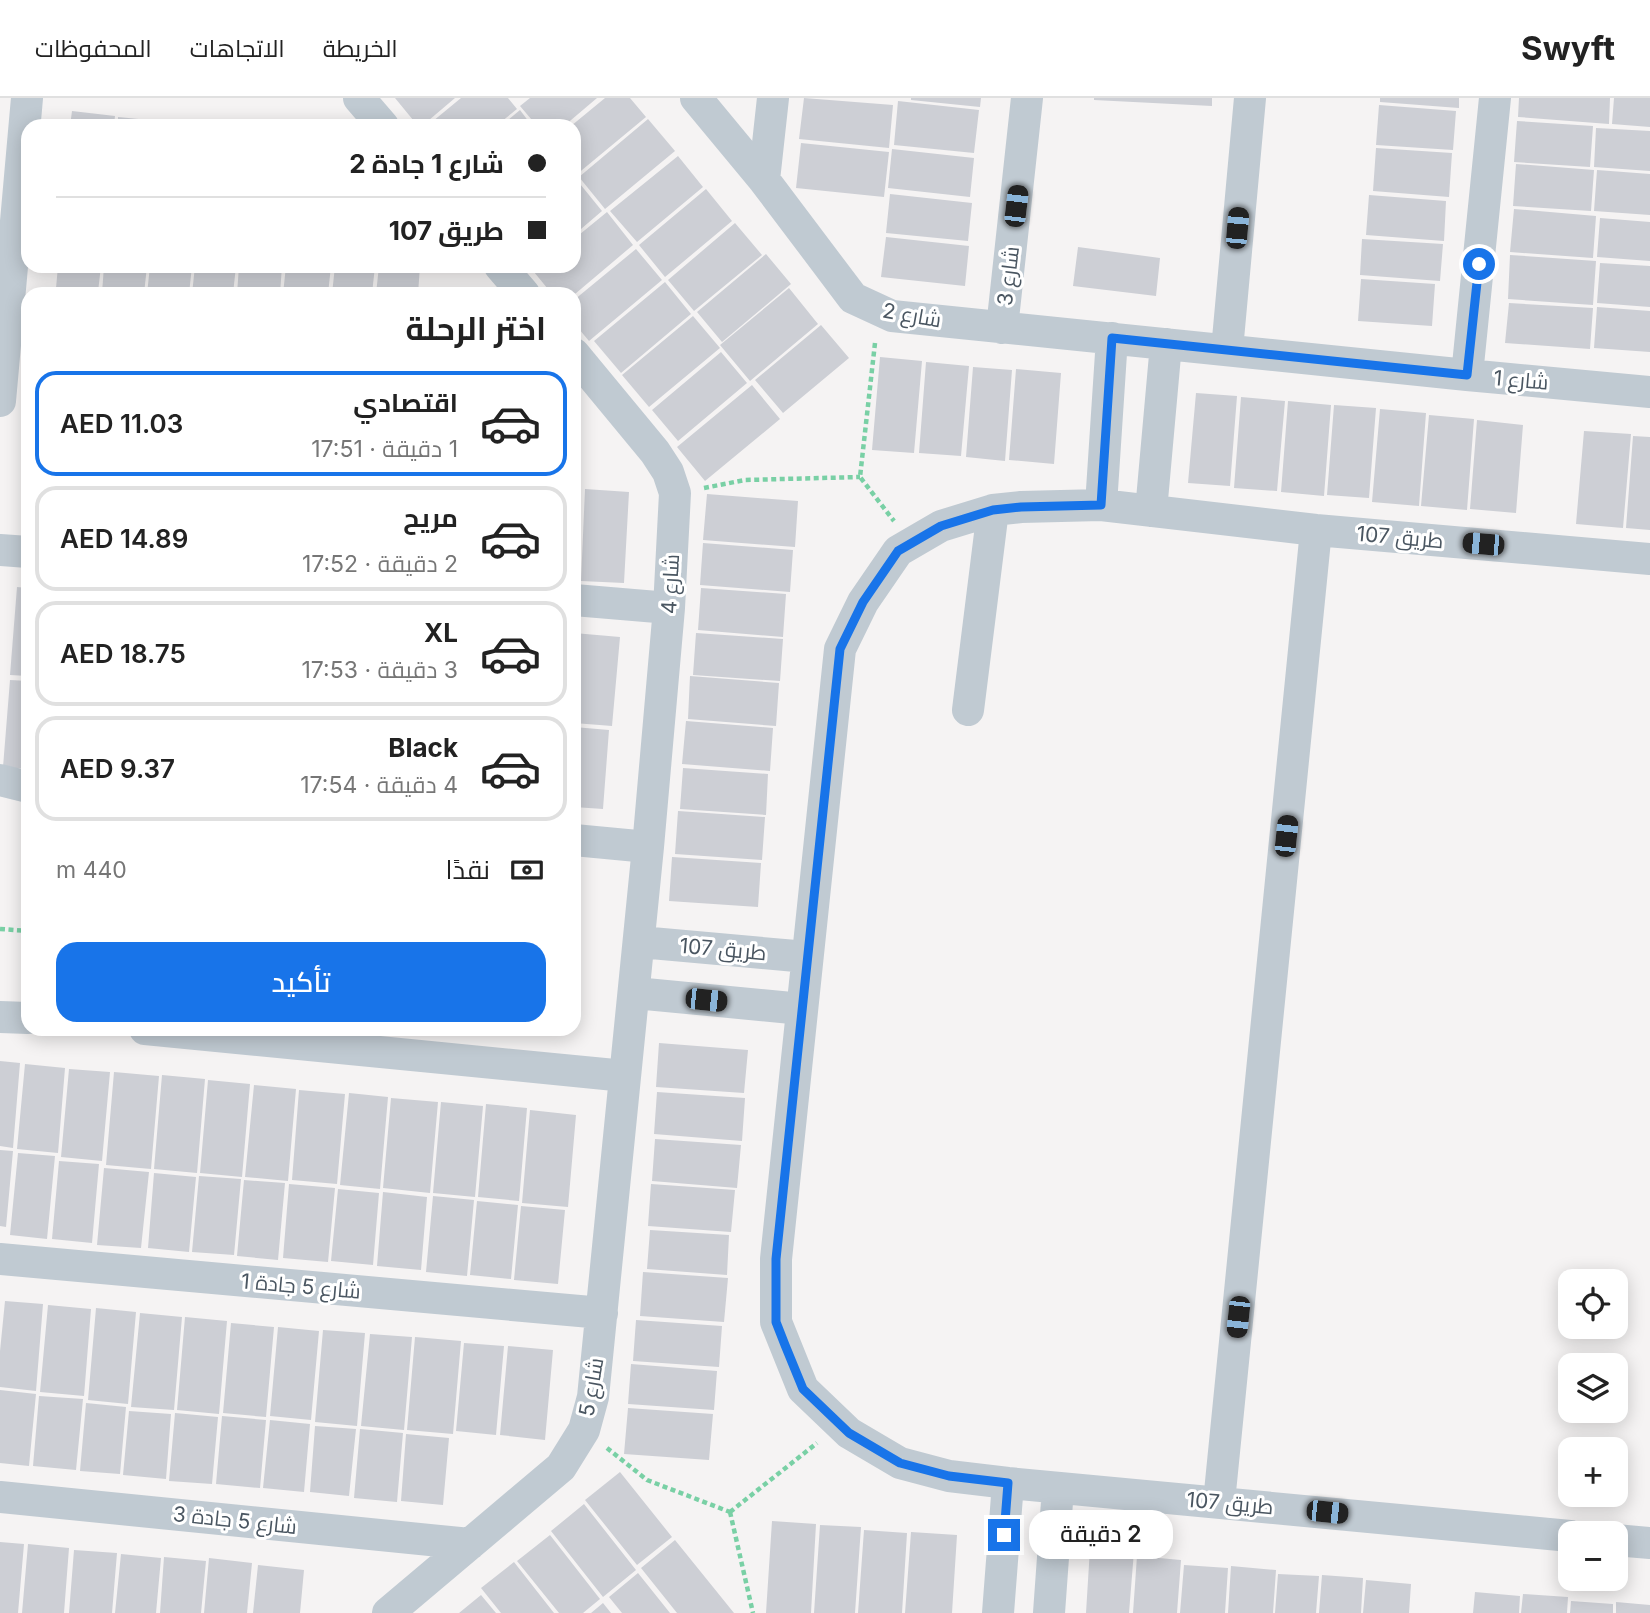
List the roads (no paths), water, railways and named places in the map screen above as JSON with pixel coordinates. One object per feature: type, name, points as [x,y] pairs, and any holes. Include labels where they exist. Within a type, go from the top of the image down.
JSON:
[{"type":"street","points":[[26,119],[27,98]]},
{"type":"street","points":[[359,98],[377,119]]},
{"type":"street","name":"شارع 2","points":[[696,98],[764,180],[853,298],[892,316],[1227,350]]},
{"type":"street","points":[[764,180],[773,98]]},
{"type":"street","name":"شارع 3","points":[[1002,328],[1027,98]]},
{"type":"street","points":[[1227,350],[1250,98]]},
{"type":"street","points":[[1467,375],[1496,98]]},
{"type":"street","points":[[0,401],[18,307],[21,237]]},
{"type":"street","points":[[506,273],[518,287]]},
{"type":"street","points":[[1101,505],[1112,338]]},
{"type":"street","points":[[1151,511],[1166,344]]},
{"type":"street","name":"شارع 1","points":[[1227,350],[1650,392]]},
{"type":"street","name":"شارع 4","points":[[581,364],[655,452],[668,472],[675,493],[669,608],[635,993]]},
{"type":"street","name":"طريق 107","points":[[1558,1535],[1008,1483],[949,1476],[900,1463],[849,1433],[803,1389],[776,1322],[776,1259],[840,649],[863,602],[898,551],[941,526],[993,510],[1101,505],[1316,530],[1650,559]]},
{"type":"street","points":[[968,710],[993,510]]},
{"type":"street","points":[[1219,1502],[1316,530]]},
{"type":"street","points":[[0,550],[21,552]]},
{"type":"street","points":[[581,601],[669,608]]},
{"type":"street","points":[[0,780],[21,785]]},
{"type":"street","points":[[581,841],[648,846]]},
{"type":"street","name":"طريق 107","points":[[639,942],[807,957]]},
{"type":"street","points":[[635,993],[802,1009]]},
{"type":"street","name":"شارع 5","points":[[388,1613],[561,1467],[583,1430],[593,1397],[635,993]]},
{"type":"street","points":[[0,1017],[21,1018]]},
{"type":"street","points":[[216,1036],[625,1076]]},
{"type":"street","name":"شارع 5 جادة 1","points":[[0,1259],[602,1313]]},
{"type":"street","points":[[998,1613],[1008,1483]]},
{"type":"street","points":[[1049,1613],[1058,1488]]},
{"type":"street","name":"شارع 5 جادة 3","points":[[0,1497],[470,1544]]},
{"type":"street","points":[[1628,1541],[1650,1543]]}]
